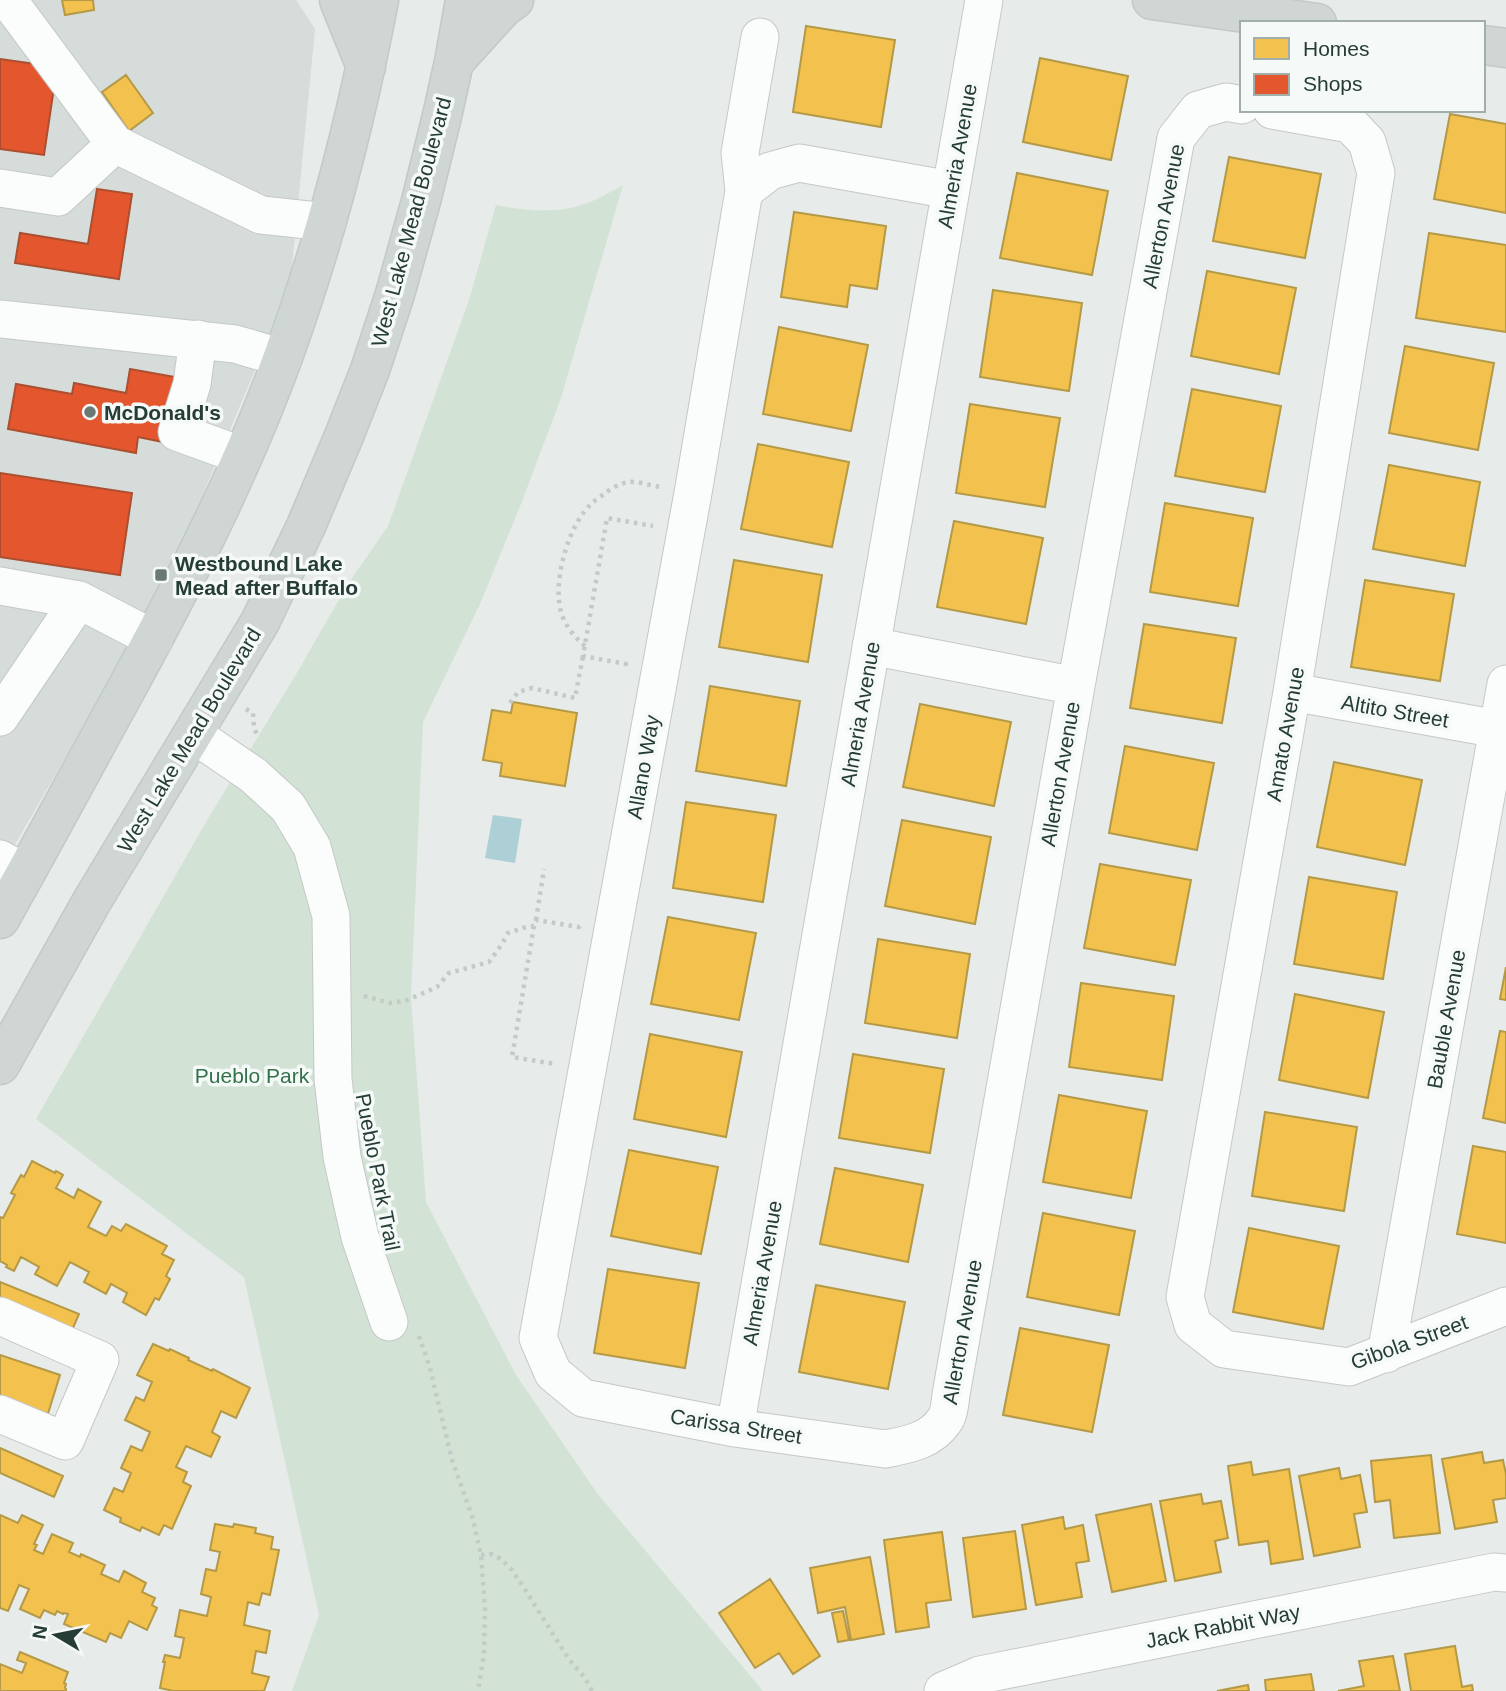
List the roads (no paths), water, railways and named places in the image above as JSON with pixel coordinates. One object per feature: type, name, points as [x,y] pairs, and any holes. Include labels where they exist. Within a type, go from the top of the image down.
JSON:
[{"type":"main road","points":[[340,0],[366,67]]},
{"type":"main road","points":[[0,919],[13,866],[154,639],[243,456],[283,358],[313,269],[366,67],[379,0]]},
{"type":"main road","name":"West Lake Mead Boulevard","points":[[0,1065],[92,901],[260,622],[306,526],[370,370],[395,294],[422,201],[454,62],[465,0]]},
{"type":"main road","points":[[454,62],[503,8],[514,0]]},
{"type":"main road","points":[[1173,2],[1303,21]]},
{"type":"main road","points":[[1485,45],[1506,48]]},
{"type":"street","points":[[8,0],[115,144],[261,215],[327,222]]},
{"type":"street","name":"Almeria Avenue","points":[[735,1428],[984,0]]},
{"type":"street","name":"Allano Way","points":[[553,1373],[538,1338],[693,493],[757,181],[740,153],[760,37]]},
{"type":"street","name":"Allerton Avenue","points":[[927,1437],[945,1420],[953,1389],[1175,138],[1198,110],[1226,102],[1240,105]]},
{"type":"street","name":"Amato Avenue","points":[[1193,1325],[1185,1297],[1292,692],[1376,173],[1367,142],[1350,124],[1283,112]]},
{"type":"street","points":[[0,188],[58,197],[115,144]]},
{"type":"street","points":[[757,181],[799,163],[951,190]]},
{"type":"street","points":[[0,318],[235,344],[283,358]]},
{"type":"street","points":[[198,340],[192,384],[177,432],[243,456]]},
{"type":"street","points":[[0,586],[79,600],[154,639]]},
{"type":"street","points":[[0,717],[79,600]]},
{"type":"street","points":[[872,646],[1076,686]]},
{"type":"street","name":"Bauble Avenue","points":[[1385,1354],[1506,684]]},
{"type":"street","name":"Altito Street","points":[[1292,692],[1498,729]]},
{"type":"street","points":[[193,734],[253,775],[288,807],[312,847],[331,916],[333,1079],[342,1157],[359,1237],[402,1324]]},
{"type":"street","name":"Gibola Street","points":[[1193,1325],[1224,1349],[1349,1367],[1506,1307]]},
{"type":"street","points":[[0,1316],[100,1360],[65,1441],[0,1414]]},
{"type":"street","name":"Carissa Street","points":[[553,1373],[583,1398],[735,1428],[885,1448],[907,1445],[927,1437]]},
{"type":"street","name":"Jack Rabbit Way","points":[[943,1691],[1494,1572],[1506,1573]]},
{"type":"water","points":[[493,815],[522,819],[515,863],[485,858]]},
{"type":"place","name":"McDonald's","points":[[90,412]]},
{"type":"place","name":"Westbound Lake Mead after Buffalo","points":[[161,575]]},
{"type":"park label","name":"Pueblo Park","points":[[252,1075]]}]
